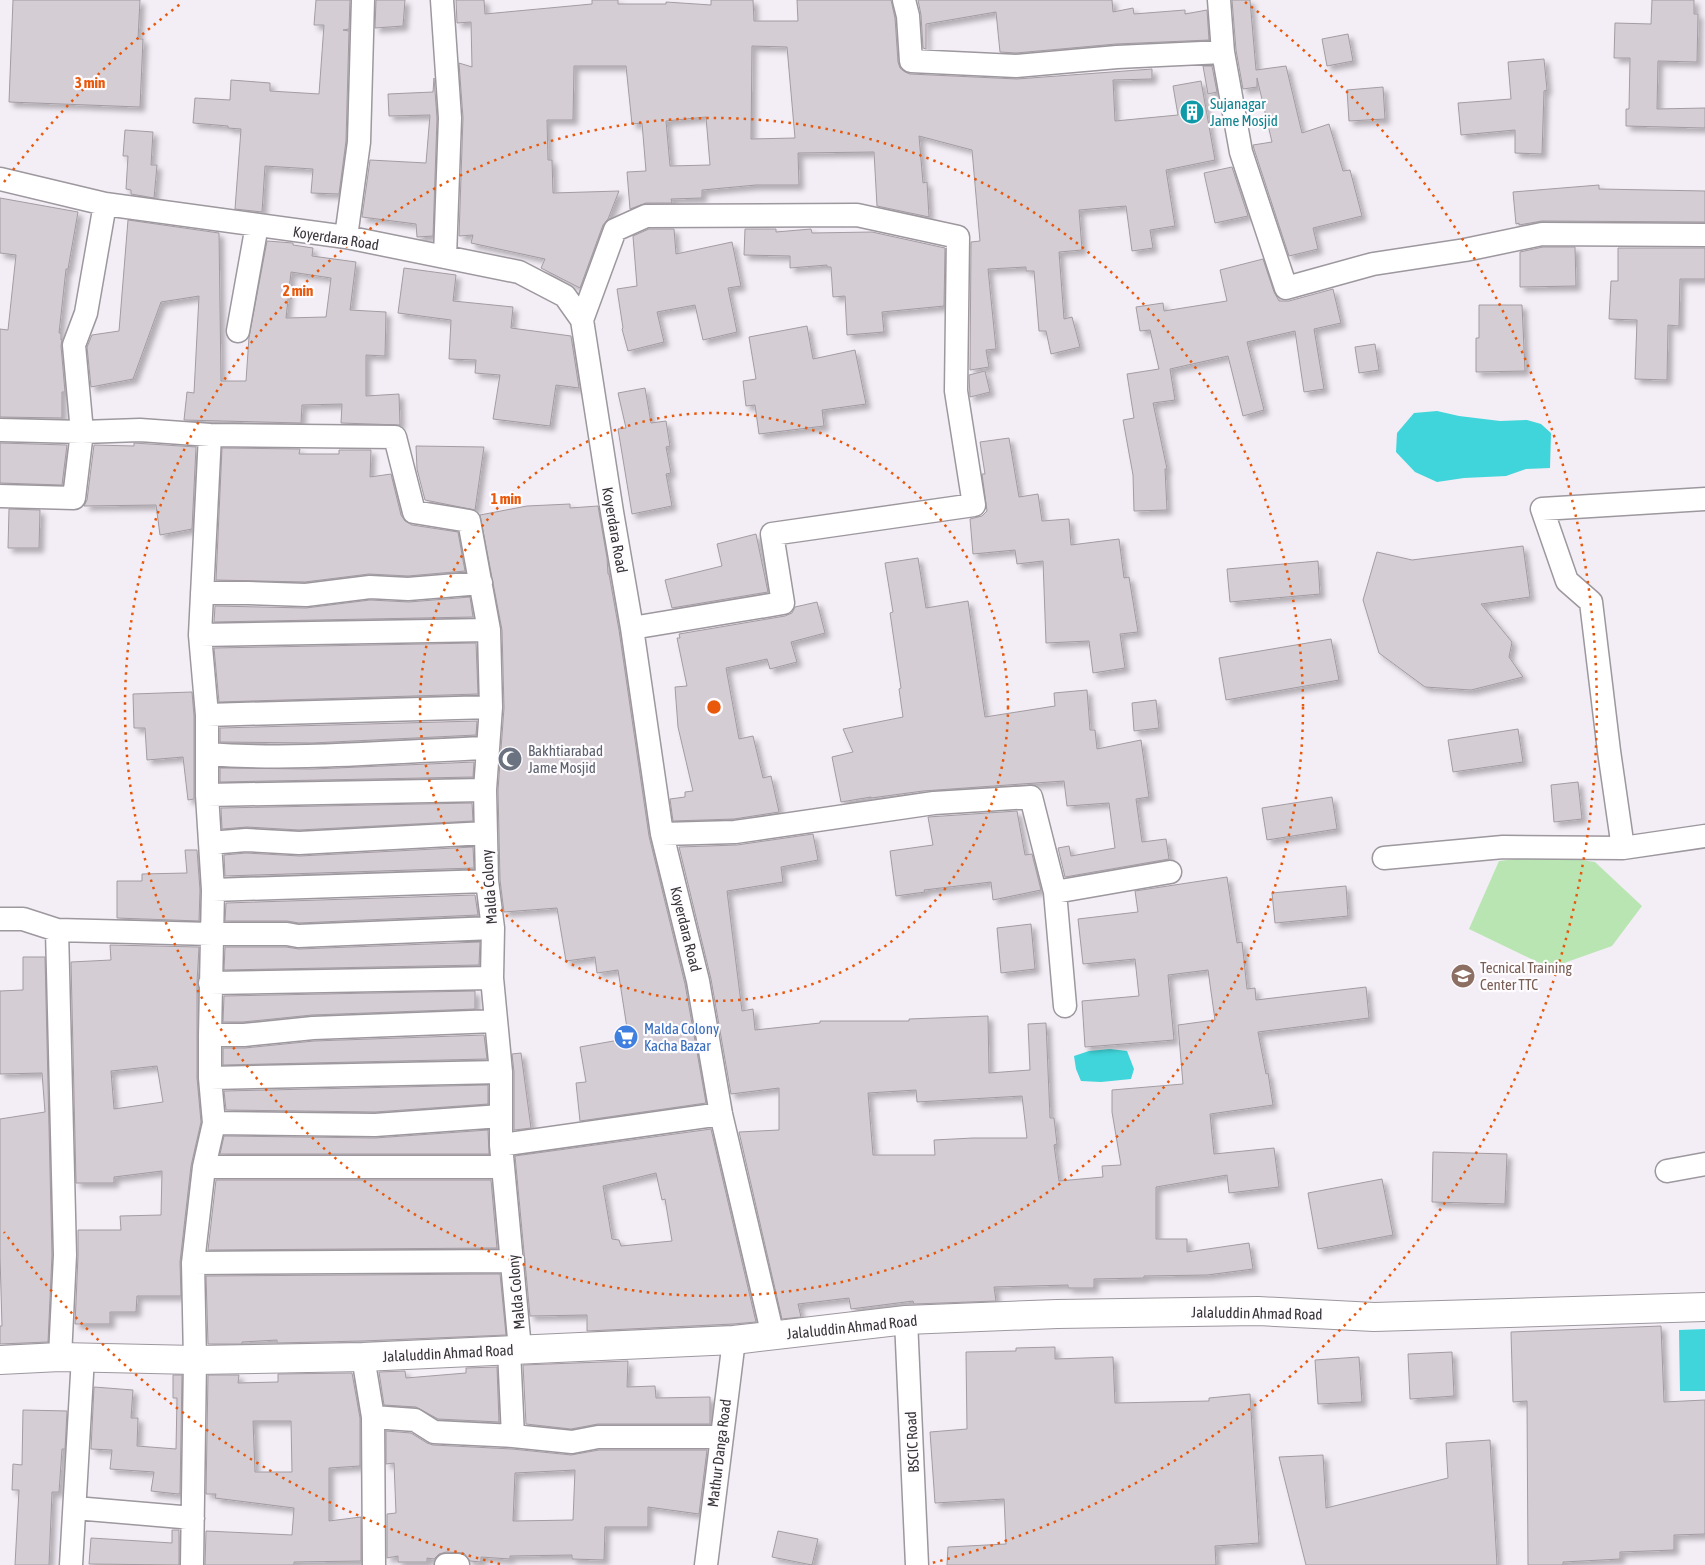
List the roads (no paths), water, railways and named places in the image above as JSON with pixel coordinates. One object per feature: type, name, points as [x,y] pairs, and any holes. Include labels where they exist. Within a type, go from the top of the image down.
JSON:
[{"type":"street","points":[[346,238],[359,142],[363,0]]},
{"type":"street","points":[[442,0],[450,118],[444,258]]},
{"type":"street","points":[[904,0],[908,16],[911,61],[1016,66],[1117,57],[1223,52]]},
{"type":"street","points":[[1219,0],[1223,52],[1241,152],[1286,288],[1373,264],[1465,250],[1542,234],[1705,235]]},
{"type":"street","name":"Koyerdara Road","points":[[0,179],[105,204],[346,238],[519,272],[565,296],[582,320],[632,628],[662,834],[698,981],[721,1114],[773,1336]]},
{"type":"street","points":[[0,496],[74,498],[82,432],[74,345],[86,313],[105,204]]},
{"type":"street","points":[[582,320],[615,230],[646,216],[857,215],[958,237],[956,391],[974,505],[772,534],[783,604],[632,628]]},
{"type":"street","points":[[238,331],[257,225]]},
{"type":"street","points":[[0,430],[82,432],[140,430],[210,435],[200,635],[207,715],[207,795],[213,890],[210,1078],[214,1123],[204,1167],[194,1263],[195,1360],[192,1565]]},
{"type":"street","name":"Malda Colony","points":[[210,435],[395,436],[414,512],[469,521],[489,630],[491,707],[485,790],[487,881],[493,928],[492,978],[501,1072],[502,1156],[513,1261],[515,1349],[513,1436]]},
{"type":"street","points":[[1623,848],[1591,602],[1567,581],[1542,509],[1705,499]]},
{"type":"street","points":[[202,593],[248,592],[306,595],[370,587],[408,589],[480,584]]},
{"type":"street","points":[[200,635],[489,630]]},
{"type":"street","points":[[207,715],[491,707]]},
{"type":"street","points":[[207,754],[240,757],[348,755],[488,748]]},
{"type":"street","points":[[207,795],[485,790]]},
{"type":"street","points":[[662,834],[735,832],[934,803],[1031,798],[1055,892],[1065,1006]]},
{"type":"street","points":[[210,843],[246,840],[299,843],[486,833]]},
{"type":"street","points":[[1384,858],[1503,847],[1623,848],[1705,836]]},
{"type":"street","points":[[1055,892],[1170,872]]},
{"type":"street","points":[[213,890],[487,881]]},
{"type":"street","points":[[0,919],[23,920],[58,930],[287,934],[298,936],[493,928]]},
{"type":"street","points":[[58,930],[65,1255],[71,1357],[74,1508],[71,1565]]},
{"type":"street","points":[[210,984],[492,978]]},
{"type":"street","points":[[210,1035],[313,1028],[496,1021]]},
{"type":"street","points":[[210,1078],[501,1072]]},
{"type":"street","points":[[204,1167],[502,1156],[721,1114]]},
{"type":"street","points":[[214,1123],[374,1125],[501,1116]]},
{"type":"street","points":[[1667,1171],[1705,1164]]},
{"type":"street","points":[[194,1263],[513,1261]]},
{"type":"street","name":"Jalaluddin Ahmad Road","points":[[0,1360],[71,1357],[195,1360],[363,1357],[734,1340],[906,1320],[1067,1314],[1258,1311],[1374,1317],[1705,1306]]},
{"type":"street","name":"BSCIC Road","points":[[906,1320],[917,1565]]},
{"type":"street","name":"Mathur Danga Road","points":[[710,1564],[721,1437],[734,1340]]},
{"type":"street","points":[[363,1357],[373,1417],[374,1565]]},
{"type":"street","points":[[373,1417],[415,1420],[434,1432],[513,1436],[572,1442],[598,1437],[721,1437]]},
{"type":"street","points":[[74,1508],[193,1518]]},
{"type":"street","points":[[446,1565],[458,1565]]},
{"type":"water","points":[[1437,411],[1500,421],[1527,420],[1541,424],[1551,433],[1550,468],[1526,469],[1506,476],[1464,478],[1437,482],[1415,472],[1396,452],[1397,433],[1414,413]]},
{"type":"water","points":[[1110,1049],[1127,1051],[1134,1069],[1131,1079],[1101,1082],[1081,1081],[1076,1069],[1074,1056],[1089,1051]]},
{"type":"water","points":[[1705,1329],[1705,1391],[1680,1391],[1679,1330]]},
{"type":"place","name":"Sujanagar Jame Mosjid","points":[[1192,112]]},
{"type":"place","name":"Bakhtiarabad Jame Mosjid","points":[[510,759]]},
{"type":"place","name":"Tecnical Training Center TTC","points":[[1463,976]]},
{"type":"place","name":"Malda Colony Kacha Bazar","points":[[626,1037]]}]
